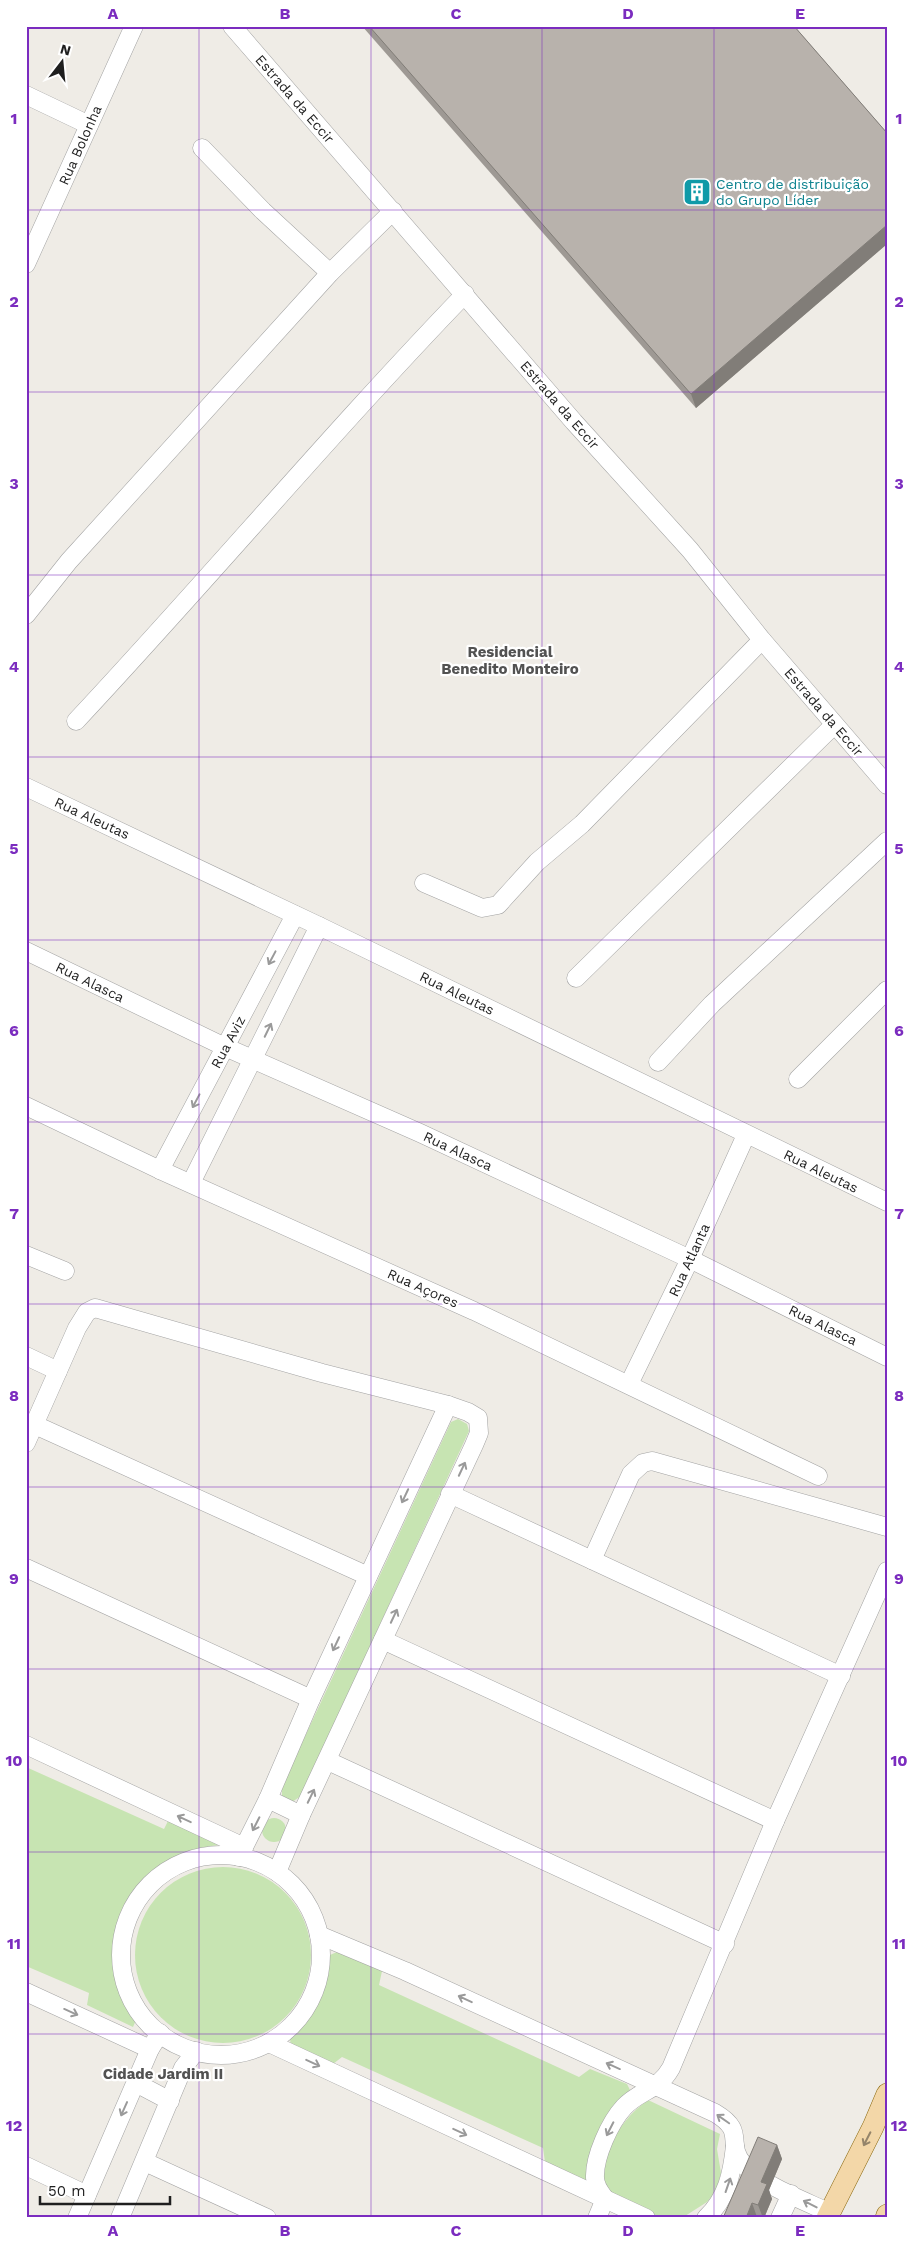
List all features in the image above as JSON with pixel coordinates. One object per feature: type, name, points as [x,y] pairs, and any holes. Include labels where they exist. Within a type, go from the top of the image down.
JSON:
[{"type":"main road","points":[[828,2216],[873,2127],[887,2094]]},
{"type":"street","name":"Rua Bolonha","points":[[28,255],[134,26]]},
{"type":"street","name":"Estrada da Eccir","points":[[232,26],[394,211],[574,422],[690,550],[762,640],[887,785]]},
{"type":"street","points":[[26,95],[89,125]]},
{"type":"street","points":[[202,148],[330,273]]},
{"type":"street","points":[[26,616],[69,561],[330,273],[394,211]]},
{"type":"street","points":[[76,720],[200,587],[240,538],[410,351],[465,294]]},
{"type":"street","points":[[424,883],[482,908],[498,905],[537,862],[582,824],[762,640]]},
{"type":"street","points":[[576,978],[834,725]]},
{"type":"street","name":"Rua Aleutas","points":[[26,787],[319,926],[887,1202]]},
{"type":"street","points":[[658,1062],[712,1004],[887,841]]},
{"type":"street","name":"Rua Aviz","points":[[160,1170],[295,915]]},
{"type":"street","points":[[191,1184],[319,926]]},
{"type":"street","name":"Rua Alasca","points":[[26,951],[253,1060],[420,1133],[690,1259],[887,1357]]},
{"type":"street","points":[[798,1079],[887,990]]},
{"type":"street","name":"Rua Açores","points":[[26,1106],[160,1170],[474,1311],[818,1476]]},
{"type":"street","name":"Rua Atlanta","points":[[629,1384],[690,1259],[746,1135]]},
{"type":"street","points":[[26,1255],[65,1271]]},
{"type":"street","points":[[26,1443],[77,1328],[87,1312],[95,1308],[322,1373],[448,1405],[474,1414],[478,1418],[480,1425],[474,1445],[301,1815],[277,1872]]},
{"type":"street","points":[[26,1356],[58,1371]]},
{"type":"street","points":[[242,1852],[448,1405]]},
{"type":"street","points":[[35,1425],[368,1576]]},
{"type":"street","points":[[592,1560],[631,1474],[643,1463],[652,1461],[887,1527]]},
{"type":"street","points":[[450,1494],[841,1676]]},
{"type":"street","points":[[26,1568],[311,1699]]},
{"type":"street","points":[[604,2199],[597,2187],[595,2177],[604,2139],[614,2120],[624,2107],[638,2095],[657,2086],[671,2068],[725,1944],[775,1821],[887,1571]]},
{"type":"street","points":[[383,1640],[775,1821]]},
{"type":"street","points":[[26,1745],[242,1852],[277,1872],[297,1889],[311,1910],[319,1935],[322,1960],[317,1985],[306,2009],[290,2028],[269,2043],[251,2050],[233,2054],[214,2054],[196,2051],[177,2044],[160,2033],[139,2012],[126,1986],[121,1957],[125,1928],[137,1901],[156,1879],[181,1863],[210,1856],[242,1852]]},
{"type":"street","points":[[328,1760],[725,1944]]},
{"type":"street","points":[[268,1799],[301,1815]]},
{"type":"street","points":[[319,1935],[373,1956],[657,2086],[728,2121],[734,2128],[735,2146],[730,2178],[725,2193],[716,2209],[706,2218]]},
{"type":"street","points":[[26,1992],[150,2049]]},
{"type":"street","points":[[77,2218],[150,2049],[160,2033]]},
{"type":"street","points":[[269,2043],[646,2218]]},
{"type":"street","points":[[120,2218],[183,2068],[196,2051]]},
{"type":"street","points":[[136,2083],[170,2100]]},
{"type":"street","points":[[735,2146],[742,2163],[762,2180],[791,2194],[828,2216]]},
{"type":"street","points":[[145,2162],[267,2218]]},
{"type":"street","points":[[26,2166],[87,2195]]},
{"type":"street","points":[[780,2218],[791,2194]]},
{"type":"street","points":[[597,2218],[604,2199]]},
{"type":"green space","points":[[458,1419],[467,1424],[469,1431],[301,1796],[292,1802],[282,1797],[282,1786],[451,1422]]},
{"type":"green space","points":[[26,1767],[164,1829],[170,1817],[222,1839],[219,1845],[187,1852],[160,1865],[138,1884],[123,1907],[115,1934],[114,1962],[121,1991],[136,2020],[133,2027],[87,2005],[89,1993],[26,1966]]},
{"type":"green space","points":[[269,1818],[279,1818],[286,1825],[286,1835],[279,1842],[269,1842],[262,1835],[262,1825]]},
{"type":"green space","points":[[223,1867],[257,1874],[279,1887],[291,1899],[304,1921],[311,1955],[304,1989],[291,2011],[279,2023],[257,2036],[223,2043],[189,2036],[167,2023],[155,2011],[142,1989],[135,1955],[142,1921],[155,1899],[167,1887],[189,1874]]},
{"type":"green space","points":[[337,1952],[382,1971],[379,1985],[579,2077],[590,2069],[627,2084],[630,2090],[617,2104],[587,2180],[584,2181],[545,2162],[543,2148],[342,2057],[333,2064],[291,2046],[290,2039],[312,2010],[322,1989],[330,1955]]},
{"type":"green space","points":[[648,2100],[720,2134],[717,2149],[721,2173],[716,2191],[707,2202],[682,2218],[654,2218],[604,2194],[605,2166],[613,2141],[627,2119]]},
{"type":"building","name":"Centro de distribuição do Grupo Líder","points":[[369,26],[794,26],[887,133],[887,225],[691,394]]},
{"type":"building","points":[[758,2137],[777,2145],[761,2182],[767,2184],[758,2205],[752,2203],[746,2218],[723,2218]]},
{"type":"place","name":"Centro de distribuição do Grupo Líder","points":[[697,192]]},
{"type":"district","name":"Residencial Benedito Monteiro","points":[[510,660]]},
{"type":"district","name":"Cidade Jardim II","points":[[163,2074]]}]
